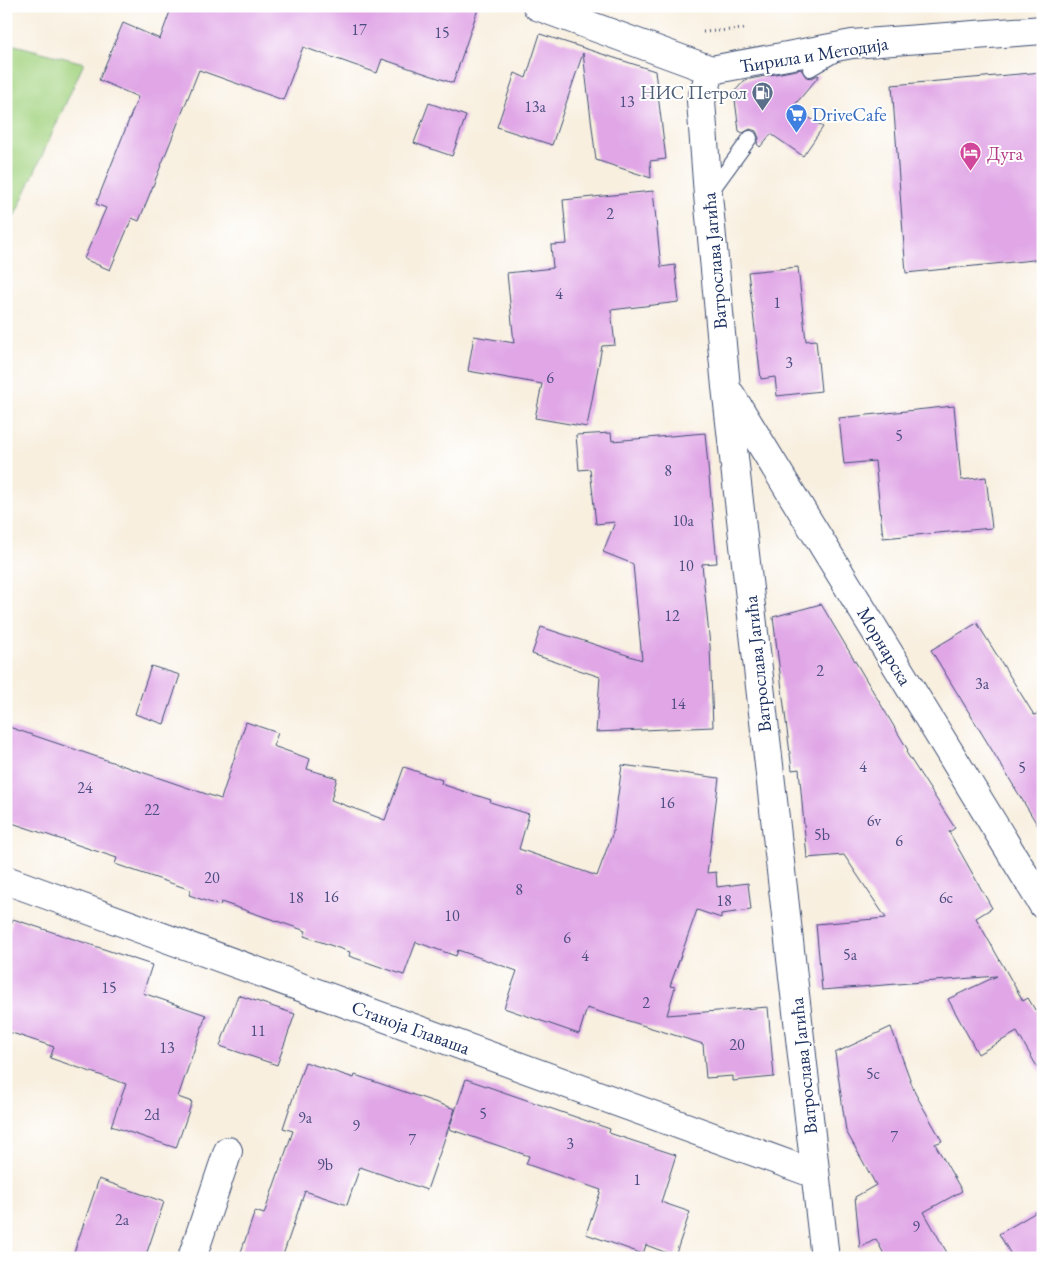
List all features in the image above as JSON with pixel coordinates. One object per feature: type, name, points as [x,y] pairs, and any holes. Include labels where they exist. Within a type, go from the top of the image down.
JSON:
[{"type":"street","points":[[537,6],[711,70]]},
{"type":"street","name":"Ћирила и Методија","points":[[711,70],[852,44],[1043,30]]},
{"type":"street","name":"Ватрослава Јагића","points":[[711,70],[701,101],[726,387],[825,1258]]},
{"type":"street","name":"Морнарска","points":[[726,387],[1043,905]]},
{"type":"street","name":"Станоја Главаша","points":[[6,880],[815,1174]]},
{"type":"street","points":[[192,1258],[228,1151]]},
{"type":"lane","points":[[810,68],[852,44]]},
{"type":"lane","points":[[708,195],[750,138]]},
{"type":"green space","points":[[6,44],[84,63],[6,235]]},
{"type":"building","points":[[172,6],[479,6],[453,83],[382,59],[377,73],[303,47],[283,100],[199,70],[139,221],[132,218],[110,270],[84,259],[106,208],[96,204],[138,97],[99,80],[123,23],[160,39]]},
{"type":"building","points":[[540,34],[655,71],[666,159],[650,161],[651,178],[596,160],[583,53],[552,145],[497,127],[515,73],[526,78]]},
{"type":"building","name":"НИС Петрол","points":[[801,69],[806,77],[819,76],[793,107],[823,127],[803,156],[771,134],[760,147],[757,144],[759,138],[756,131],[750,129],[743,133],[739,131],[734,92],[745,80]]},
{"type":"building","name":"Дуга","points":[[1043,72],[1043,259],[906,273],[892,85]]},
{"type":"building","points":[[429,103],[466,116],[452,156],[414,143]]},
{"type":"building","points":[[653,191],[661,267],[675,265],[679,302],[611,310],[615,345],[602,346],[587,427],[535,418],[542,384],[468,371],[474,336],[514,343],[507,273],[553,268],[551,245],[567,244],[563,200]]},
{"type":"building","points":[[798,267],[806,341],[816,340],[821,391],[777,396],[775,377],[761,379],[748,272]]},
{"type":"building","points":[[954,406],[961,480],[986,477],[992,528],[883,538],[875,461],[844,464],[839,418]]},
{"type":"building","points":[[611,433],[612,441],[705,433],[717,563],[702,564],[710,646],[713,727],[596,732],[600,677],[532,654],[541,627],[642,660],[633,564],[603,552],[615,522],[596,524],[590,469],[579,470],[576,435]]},
{"type":"building","points":[[821,604],[908,750],[906,752],[955,828],[949,832],[992,908],[976,918],[1023,1001],[1028,998],[1043,1023],[1043,1077],[1017,1032],[978,1054],[948,999],[997,976],[822,990],[816,924],[886,918],[844,855],[807,858],[799,769],[792,770],[773,617]]},
{"type":"building","points":[[977,623],[1034,715],[1043,712],[1043,834],[931,650]]},
{"type":"building","points":[[151,666],[180,675],[164,724],[135,714]]},
{"type":"building","points":[[246,722],[278,733],[273,746],[310,759],[307,769],[337,778],[331,800],[385,820],[404,767],[442,780],[441,784],[529,814],[519,849],[597,876],[613,832],[622,765],[719,778],[707,873],[716,872],[717,887],[748,883],[751,910],[721,914],[721,918],[697,910],[670,986],[675,987],[667,1015],[768,1007],[774,1077],[733,1081],[733,1076],[706,1078],[703,1044],[587,1008],[579,1034],[504,1008],[517,971],[458,950],[456,956],[416,942],[404,975],[349,956],[350,952],[304,936],[306,931],[221,902],[220,906],[189,895],[191,890],[115,864],[117,858],[6,821],[6,726],[221,799]]},
{"type":"building","points":[[13,919],[152,965],[143,993],[206,1015],[178,1097],[192,1102],[176,1148],[111,1126],[126,1084],[50,1058],[54,1047],[6,1031],[6,939]]},
{"type":"building","points":[[238,995],[295,1014],[277,1065],[220,1046]]},
{"type":"building","points":[[891,1027],[915,1093],[942,1141],[935,1144],[962,1191],[924,1212],[950,1258],[886,1258],[876,1239],[860,1248],[855,1197],[876,1185],[846,1131],[835,1053]]},
{"type":"building","points":[[305,1062],[354,1078],[355,1075],[455,1109],[427,1190],[360,1167],[347,1205],[305,1191],[282,1258],[239,1258],[255,1211],[264,1214],[293,1131],[283,1128]]},
{"type":"building","points":[[466,1079],[610,1129],[609,1133],[676,1155],[661,1202],[690,1212],[675,1256],[646,1245],[643,1254],[586,1234],[601,1190],[526,1164],[529,1156],[449,1129]]},
{"type":"building","points":[[99,1179],[164,1202],[145,1258],[72,1258]]},
{"type":"building","points":[[1043,1208],[1043,1258],[1013,1258],[999,1234]]},
{"type":"place","name":"НИС Петрол","points":[[763,111]]},
{"type":"place","name":"DriveCafe","points":[[796,133]]},
{"type":"place","name":"Дуга","points":[[971,172]]}]
